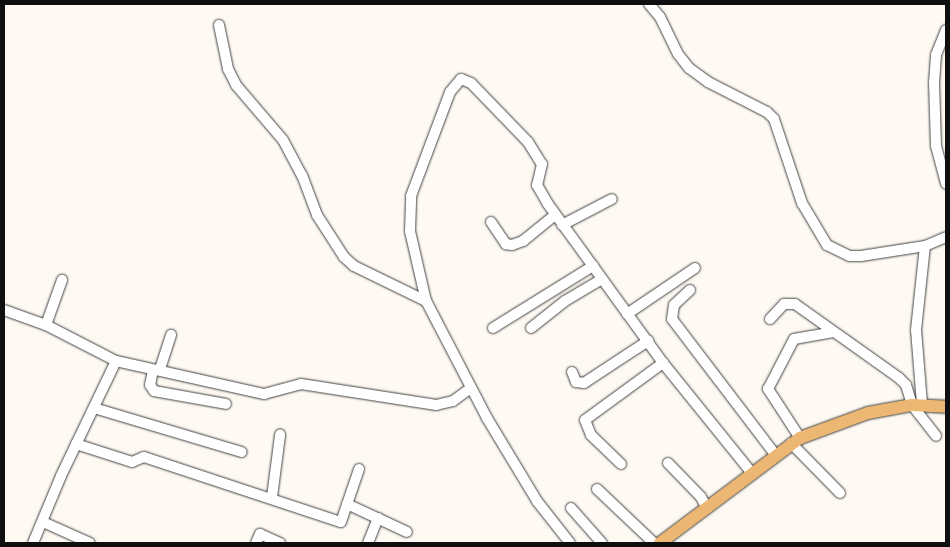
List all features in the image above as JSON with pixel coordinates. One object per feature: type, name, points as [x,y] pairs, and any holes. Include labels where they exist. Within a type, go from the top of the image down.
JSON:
[{"type":"main road","points":[[660,543],[775,454],[796,441],[868,413],[917,404],[946,408]]},
{"type":"street","points":[[649,4],[660,17],[678,54],[689,68],[708,82],[766,112],[774,119],[802,204],[826,245],[850,256],[925,246],[946,237]]},
{"type":"street","points":[[219,25],[228,69],[236,85],[283,140],[302,175],[317,215],[344,257],[354,266],[426,300]]},
{"type":"street","points":[[946,30],[936,55],[934,82],[936,146],[946,184]]},
{"type":"street","points":[[570,543],[537,501],[472,388],[426,300],[410,231],[410,202],[457,81],[471,83],[528,142],[542,164],[537,185],[555,215],[663,363],[751,472]]},
{"type":"street","points":[[562,225],[612,199]]},
{"type":"street","points":[[491,222],[501,239],[512,244],[522,241],[555,215]]},
{"type":"street","points":[[917,404],[916,330],[925,246]]},
{"type":"street","points":[[493,328],[592,266]]},
{"type":"street","points":[[626,314],[695,268]]},
{"type":"street","points":[[531,328],[565,301],[602,279]]},
{"type":"street","points":[[46,325],[62,280]]},
{"type":"street","points":[[690,290],[674,305],[672,319],[775,454]]},
{"type":"street","points":[[770,319],[784,304],[795,304],[899,378],[906,385],[936,436]]},
{"type":"street","points":[[4,310],[46,325],[116,361],[264,394],[301,384],[436,405],[453,401],[472,388]]},
{"type":"street","points":[[833,332],[794,339],[768,389],[796,441],[840,493]]},
{"type":"street","points":[[171,335],[150,385],[154,391],[226,404]]},
{"type":"street","points":[[572,372],[576,382],[584,383],[648,341]]},
{"type":"street","points":[[33,543],[76,444],[116,361]]},
{"type":"street","points":[[621,464],[591,436],[585,420],[663,363]]},
{"type":"street","points":[[94,408],[242,452]]},
{"type":"street","points":[[272,497],[280,436]]},
{"type":"street","points":[[76,444],[132,462],[144,457],[272,497],[341,522],[359,469]]},
{"type":"street","points":[[668,463],[701,497],[706,507]]},
{"type":"street","points":[[597,489],[654,543]]},
{"type":"street","points":[[347,504],[407,532]]},
{"type":"street","points":[[570,508],[602,543]]},
{"type":"street","points":[[368,543],[378,518]]},
{"type":"street","points":[[43,522],[90,543]]},
{"type":"street","points":[[256,543],[260,534],[280,543]]}]
